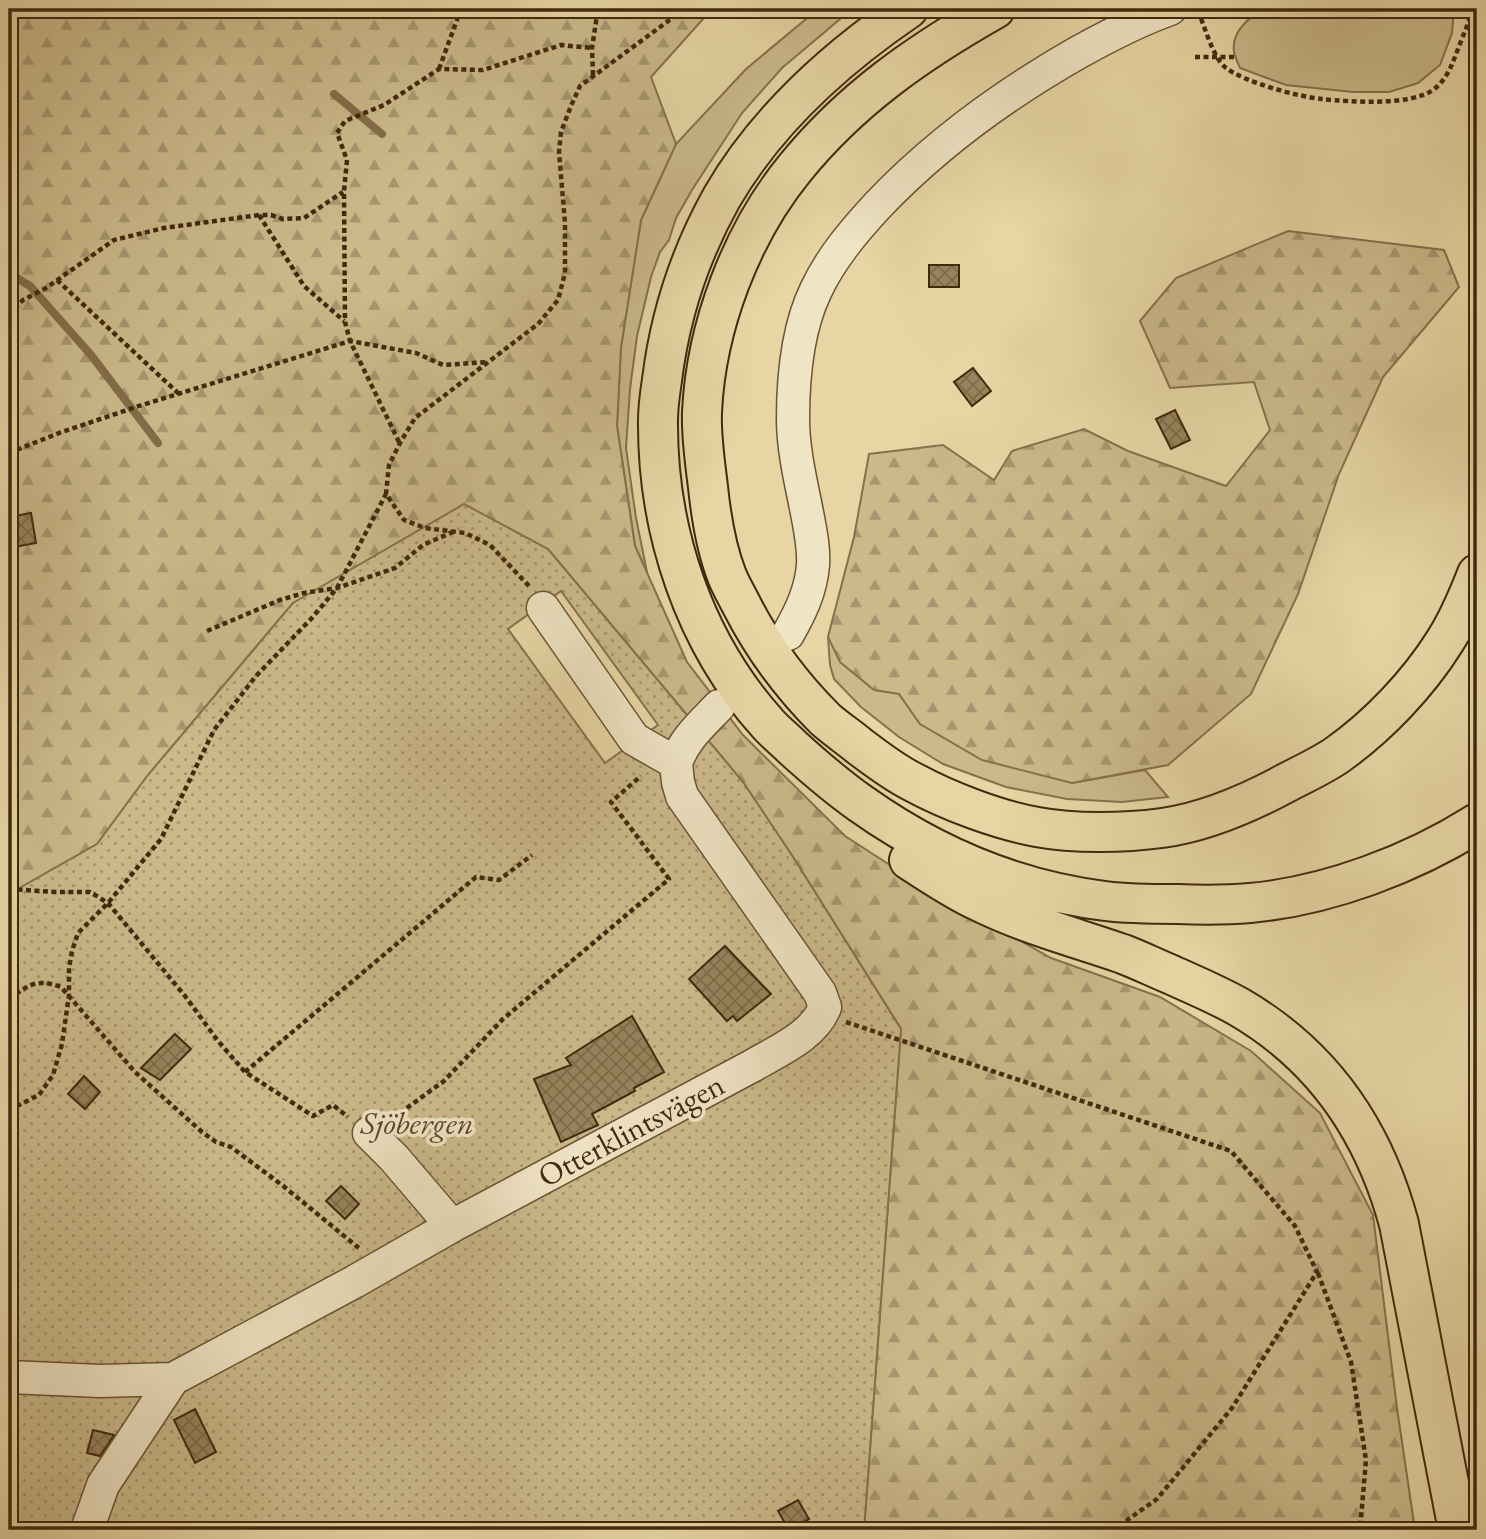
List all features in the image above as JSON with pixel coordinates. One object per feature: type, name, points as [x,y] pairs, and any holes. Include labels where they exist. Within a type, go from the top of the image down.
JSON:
[{"type":"highway","points":[[908,9],[857,46],[789,109],[760,143],[724,194],[706,228],[688,269],[670,331],[657,417],[659,459],[670,535],[700,623],[734,681],[770,727],[832,783],[883,819],[956,859],[993,875],[1047,890],[1104,901],[1146,904],[1238,903],[1288,898],[1381,870],[1428,851],[1477,823]]},
{"type":"highway","points":[[995,9],[953,33],[888,77],[822,137],[793,170],[766,210],[744,250],[717,320],[708,361],[702,412],[709,503],[727,576],[763,643],[793,683],[828,721],[876,758],[912,782],[986,813],[1039,828],[1123,831],[1163,828],[1205,818],[1252,801],[1336,755],[1401,699],[1446,641],[1477,574]]},
{"type":"highway","points":[[832,783],[847,810],[884,844],[932,875],[976,901],[1042,928],[1124,955],[1239,1007],[1301,1052],[1324,1077],[1359,1125],[1390,1191],[1399,1224],[1458,1530]]},
{"type":"street","points":[[788,634],[800,613],[810,585],[813,564],[813,543],[793,422],[794,382],[798,349],[806,318],[831,262],[860,225],[896,187],[940,146],[991,107],[1041,74],[1100,41],[1170,9]]},
{"type":"street","points":[[542,608],[634,739],[668,758],[682,796],[809,975],[823,1000],[823,1012]]},
{"type":"street","points":[[668,758],[681,749],[719,706]]},
{"type":"street","name":"Otterklintsvägen","points":[[173,1379],[772,1054],[808,1030],[823,1012]]},
{"type":"street","points":[[369,1133],[452,1226]]},
{"type":"street","points":[[9,1377],[100,1381],[173,1379]]},
{"type":"street","points":[[87,1530],[103,1485],[173,1379]]},
{"type":"path","points":[[439,69],[461,9]]},
{"type":"path","points":[[593,75],[592,48],[598,9]]},
{"type":"path","points":[[9,1110],[39,1095],[53,1075],[62,1044],[69,995],[69,968],[78,933],[108,903],[161,839],[214,730],[256,676],[337,588],[386,494],[389,465],[415,418],[538,324],[558,300],[565,273],[565,223],[559,152],[561,132],[580,86],[682,9]]},
{"type":"path","points":[[1197,9],[1217,57],[1226,68],[1241,77],[1321,99],[1386,102],[1432,90],[1445,77],[1454,63],[1470,22],[1471,9]]},
{"type":"path","points":[[400,443],[350,341],[345,322],[344,191],[347,160],[337,133],[345,121],[384,105],[439,69],[483,70],[561,45],[592,48]]},
{"type":"path","points":[[1195,57],[1234,57]]},
{"type":"path","points":[[9,315],[23,300],[46,288],[114,240],[164,228],[258,215],[284,219],[304,218],[344,191]]},
{"type":"path","points":[[258,215],[304,286],[345,322]]},
{"type":"path","points":[[57,280],[179,394]]},
{"type":"path","points":[[9,453],[142,405],[350,341],[416,353],[443,365],[489,362]]},
{"type":"path","points":[[386,494],[404,520],[425,528],[456,530],[490,545],[530,587],[542,608]]},
{"type":"path","points":[[207,631],[280,600],[337,588],[395,568],[423,545],[456,530]]},
{"type":"path","points":[[9,888],[90,892],[108,903],[245,1072],[313,1116],[333,1105],[369,1133],[444,1082],[503,1019],[668,879],[611,802],[668,758]]},
{"type":"path","points":[[245,1072],[476,877],[499,880],[532,855]]},
{"type":"path","points":[[9,999],[32,984],[47,982],[61,987],[135,1072],[202,1132],[216,1142],[231,1147],[282,1185],[381,1267]]},
{"type":"path","points":[[823,1012],[860,1028],[1231,1151],[1295,1226],[1317,1272],[1351,1362],[1366,1460],[1360,1530]]},
{"type":"path","points":[[1113,1530],[1157,1499],[1233,1408],[1317,1272]]},
{"type":"green space","points":[[9,9],[712,9],[651,77],[676,144],[641,220],[621,347],[617,426],[635,546],[687,662],[743,735],[845,836],[907,876],[1051,958],[1160,997],[1251,1051],[1320,1113],[1373,1215],[1415,1530],[864,1530],[901,1029],[743,782],[548,549],[293,603],[148,775],[97,844],[9,894]]},
{"type":"green space","points":[[818,9],[852,9],[782,68],[742,113],[676,218],[669,240],[660,252],[651,277],[637,336],[626,448],[647,572],[635,546],[617,426],[621,347],[641,220],[676,144],[746,69]]},
{"type":"green space","points":[[1266,9],[1454,9],[1452,33],[1440,65],[1418,83],[1389,92],[1353,92],[1286,85],[1240,68],[1234,52],[1238,31],[1253,16]]},
{"type":"green space","points":[[1288,231],[1444,250],[1459,287],[1383,377],[1339,474],[1298,594],[1251,694],[1168,765],[1072,783],[982,760],[920,724],[899,694],[874,690],[840,662],[828,637],[854,537],[869,454],[943,445],[994,480],[1012,451],[1084,429],[1128,451],[1226,486],[1270,430],[1254,382],[1170,388],[1140,321],[1176,278]]},
{"type":"green space","name":"Sjöbergen","points":[[464,504],[548,549],[743,782],[901,1029],[864,1530],[9,1530],[9,894],[97,844],[148,775],[293,603]],"holes":[[[561,591],[658,725],[605,763],[508,629]]]},
{"type":"green space","points":[[828,637],[841,662],[899,694],[920,724],[1072,783],[1145,770],[1168,797],[1122,802],[1067,799],[1006,787],[943,764],[899,737],[861,707],[834,679]]},
{"type":"building","points":[[929,265],[959,265],[959,287],[929,287]]},
{"type":"building","points":[[973,368],[991,391],[972,406],[954,382]]},
{"type":"building","points":[[1175,410],[1190,440],[1171,449],[1156,419]]},
{"type":"building","points":[[31,513],[36,543],[9,548],[9,517]]},
{"type":"building","points":[[725,946],[771,994],[737,1021],[733,1016],[727,1021],[689,979]]},
{"type":"building","points":[[632,1016],[664,1072],[592,1114],[598,1125],[561,1142],[534,1079],[571,1065],[566,1058]]},
{"type":"building","points":[[175,1034],[191,1049],[160,1080],[141,1068]]},
{"type":"building","points":[[84,1076],[100,1092],[85,1109],[68,1094]]},
{"type":"building","points":[[341,1186],[359,1204],[345,1219],[326,1201]]},
{"type":"building","points":[[195,1409],[216,1452],[195,1463],[174,1420]]},
{"type":"building","points":[[93,1430],[114,1435],[100,1456],[87,1453]]},
{"type":"building","points":[[798,1500],[809,1519],[789,1530],[778,1511]]},
{"type":"waterway","points":[[334,94],[382,134]]},
{"type":"waterway","points":[[9,273],[30,286],[91,355],[158,443]]}]
